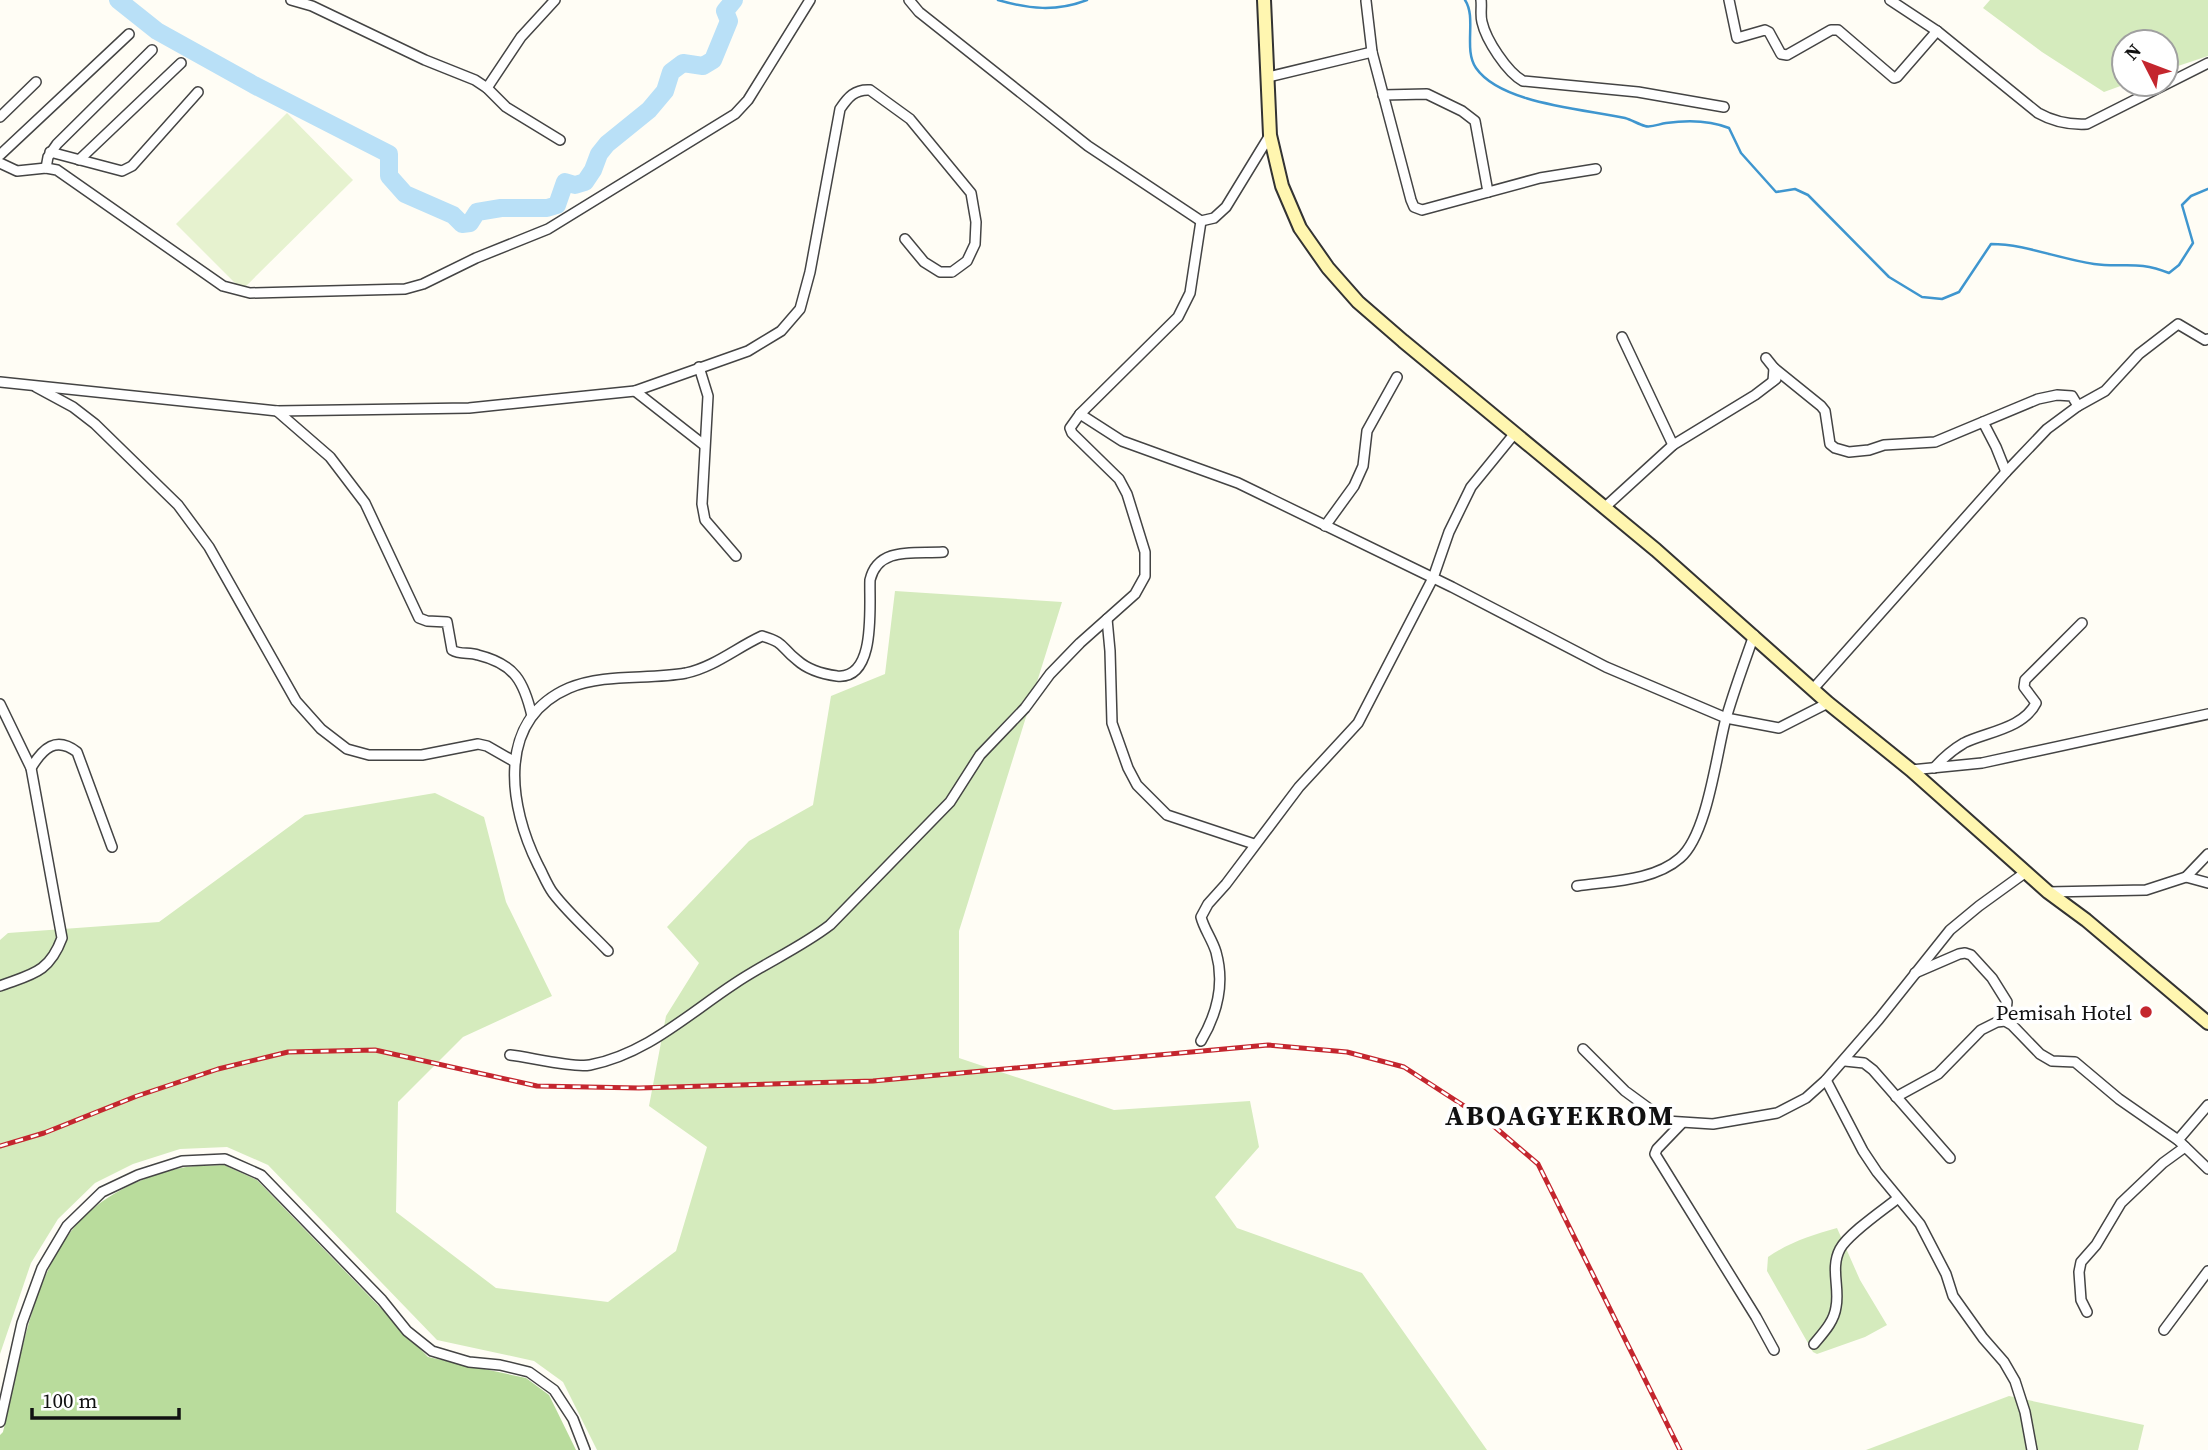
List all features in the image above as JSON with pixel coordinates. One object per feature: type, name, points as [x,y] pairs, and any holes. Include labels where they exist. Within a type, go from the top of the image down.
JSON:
[{"type":"street","points":[[291,0],[312,6],[425,60],[475,80],[506,107],[560,140]]},
{"type":"street","points":[[487,88],[521,37],[555,0]]},
{"type":"street","points":[[0,163],[17,171],[46,168],[57,170],[223,286],[250,293],[405,289],[423,284],[476,258],[548,229],[735,114],[748,100],[810,0]]},
{"type":"street","points":[[909,0],[919,12],[1088,146],[1201,221],[1214,218],[1226,207],[1270,135]]},
{"type":"street","points":[[1264,0],[1270,135],[1282,186],[1300,228],[1328,268],[1358,302],[1754,635],[1828,703],[1911,770],[2048,892],[2086,920],[2208,1023]]},
{"type":"street","points":[[1481,0],[1483,25],[1506,65],[1514,76],[1523,81],[1638,92],[1724,107]]},
{"type":"street","points":[[1729,0],[1737,38],[1765,30],[1769,32],[1781,54],[1787,55],[1831,30],[1838,30],[1894,78],[1937,31]]},
{"type":"street","points":[[1890,0],[1937,31],[2038,113],[2072,125],[2087,124],[2208,63]]},
{"type":"street","points":[[1366,1],[1372,52],[1382,95],[1415,207],[1422,210],[1540,178],[1596,169]]},
{"type":"street","points":[[0,155],[129,34]]},
{"type":"street","points":[[46,168],[50,152],[152,50]]},
{"type":"street","points":[[1268,77],[1372,52]]},
{"type":"street","points":[[79,160],[181,63]]},
{"type":"street","points":[[0,117],[36,82]]},
{"type":"street","points":[[0,382],[30,383],[277,411],[469,408],[635,391],[748,351],[781,331],[800,309],[810,272],[839,109],[848,96],[862,89],[870,90],[910,119],[971,193],[976,222],[975,244],[967,261],[952,272],[940,272],[924,262],[905,239]]},
{"type":"street","points":[[50,152],[122,171],[127,170],[198,92]]},
{"type":"street","points":[[1382,95],[1427,94],[1462,111],[1475,121],[1488,192]]},
{"type":"street","points":[[510,1055],[586,1066],[626,1055],[668,1031],[735,983],[810,941],[830,925],[950,802],[980,755],[1025,708],[1050,674],[1135,594],[1145,576],[1145,552],[1127,494],[1119,480],[1070,428],[1072,422],[1178,317],[1190,293],[1201,221]]},
{"type":"street","points":[[1813,689],[2047,429],[2078,406],[2105,391],[2139,354],[2178,324],[2205,340],[2208,339]]},
{"type":"street","points":[[1622,337],[1673,445]]},
{"type":"street","points":[[1766,359],[1821,406],[1825,411],[1830,444],[1849,452],[1870,450],[1884,445],[1935,442],[2017,407],[2057,395],[2072,396],[2078,406]]},
{"type":"street","points":[[699,367],[708,396],[702,503],[705,520],[736,556]]},
{"type":"street","points":[[1773,381],[1774,368]]},
{"type":"street","points":[[1604,508],[1673,445],[1784,375]]},
{"type":"street","points":[[1325,526],[1354,486],[1363,466],[1367,431],[1397,377]]},
{"type":"street","points":[[30,383],[73,407],[94,424],[178,505],[209,547],[296,701],[321,729],[348,749],[369,755],[422,755],[478,744],[487,746],[515,762]]},
{"type":"street","points":[[635,391],[704,445]]},
{"type":"street","points":[[277,411],[330,457],[365,503],[419,618],[447,622],[450,645],[456,653],[477,654],[515,674],[525,689],[532,716]]},
{"type":"street","points":[[1080,414],[1122,441],[1238,483],[1433,578],[1606,667],[1726,718],[1779,727],[1828,703]]},
{"type":"street","points":[[1983,422],[2006,472]]},
{"type":"street","points":[[1201,1041],[1211,1024],[1219,1001],[1217,954],[1202,917],[1208,904],[1300,787],[1358,723],[1433,578],[1449,532],[1471,487],[1515,433]]},
{"type":"street","points":[[608,951],[552,892],[525,838],[513,785],[515,762],[524,729],[532,716],[569,688],[596,681],[687,672],[722,660],[746,643],[762,636],[779,641],[797,660],[821,674],[844,677],[858,668],[867,654],[870,579],[873,568],[881,559],[893,555],[943,552]]},
{"type":"street","points":[[1107,619],[1112,723],[1137,785],[1167,815],[1254,844]]},
{"type":"street","points":[[1934,768],[1952,750],[1967,741],[1991,734],[2032,710],[2036,704],[2024,687],[2025,681],[2082,623]]},
{"type":"street","points":[[1577,886],[1629,879],[1662,870],[1689,849],[1715,777],[1726,718],[1754,635]]},
{"type":"street","points":[[0,704],[31,768],[62,938],[55,958],[37,972],[0,986]]},
{"type":"street","points":[[1911,770],[1982,763],[2208,714]]},
{"type":"street","points":[[31,768],[40,754],[53,744],[67,744],[77,752],[112,847]]},
{"type":"street","points":[[2048,892],[2146,890],[2186,877],[2208,854]]},
{"type":"street","points":[[1583,1049],[1625,1091],[1666,1121],[1713,1124],[1777,1113],[1806,1098],[1845,1061],[1950,930],[2026,872]]},
{"type":"street","points":[[2186,877],[2208,883]]},
{"type":"street","points":[[1914,974],[1959,954],[1971,955],[1992,978],[2007,1002],[2005,1021]]},
{"type":"street","points":[[1896,1097],[1938,1074],[1982,1030],[2005,1021],[2040,1054],[2052,1061],[2075,1062],[2119,1099],[2182,1144],[2208,1169]]},
{"type":"street","points":[[1845,1061],[1864,1063],[1950,1158]]},
{"type":"street","points":[[1826,1080],[1863,1151],[1897,1199],[1920,1224],[1938,1257],[1953,1296],[2015,1381],[2025,1412],[2032,1450]]},
{"type":"street","points":[[2087,1312],[2081,1300],[2081,1262],[2096,1245],[2121,1203],[2182,1144],[2208,1105]]},
{"type":"street","points":[[1682,1123],[1655,1154],[1774,1350]]},
{"type":"street","points":[[0,1422],[22,1322],[42,1268],[67,1226],[102,1192],[138,1175],[182,1161],[225,1159],[261,1175],[382,1300],[407,1331],[432,1351],[469,1362],[500,1365],[529,1372],[554,1390],[573,1419],[585,1450]]},
{"type":"street","points":[[1814,1344],[1828,1327],[1836,1310],[1837,1289],[1834,1272],[1840,1247],[1897,1199]]},
{"type":"street","points":[[2164,1329],[2208,1270]]},
{"type":"green space","points":[[1990,0],[2208,0],[2208,56],[2180,65],[2180,28],[2110,28],[2110,90],[2104,92],[2042,52],[1983,8]]},
{"type":"green space","points":[[287,113],[353,180],[242,290],[176,224]]},
{"type":"green space","points":[[895,591],[1062,602],[959,931],[959,1058],[1114,1110],[1250,1101],[1259,1147],[1215,1197],[1237,1228],[1362,1273],[1487,1450],[597,1450],[563,1382],[534,1361],[437,1340],[268,1165],[227,1147],[180,1149],[133,1164],[95,1183],[58,1219],[31,1263],[0,1354],[0,940],[8,933],[159,922],[305,815],[435,793],[484,817],[506,902],[552,996],[463,1037],[398,1102],[396,1212],[496,1288],[608,1302],[676,1251],[707,1147],[649,1106],[666,1016],[699,963],[667,927],[749,841],[813,805],[831,696],[885,674]]},
{"type":"green space","points":[[224,1165],[257,1180],[428,1357],[526,1378],[549,1395],[576,1450],[0,1450],[0,1435],[3,1432],[36,1301],[46,1275],[72,1230],[82,1218],[107,1198],[135,1183],[181,1168]]},
{"type":"green space","points":[[1837,1228],[1860,1280],[1887,1325],[1865,1337],[1817,1354],[1813,1352],[1767,1271],[1768,1257],[1801,1239]]},
{"type":"green space","points":[[2009,1396],[2144,1425],[2138,1450],[1866,1450]]},
{"type":"waterway","points":[[118,0],[157,31],[254,85],[389,154],[389,176],[405,194],[453,215],[462,224],[470,223],[477,212],[501,208],[547,208],[557,205],[565,182],[575,185],[585,182],[607,144],[649,110],[665,91],[671,72],[683,63],[703,66],[713,60],[729,21],[725,11],[734,0]]},
{"type":"waterway","points":[[998,0],[1042,8],[1087,0]]},
{"type":"waterway","points":[[1465,0],[1470,16],[1472,60],[1488,80],[1523,97],[1566,108],[1625,118],[1647,126],[1690,121],[1714,123],[1729,128],[1741,153],[1776,192],[1795,189],[1808,195],[1889,277],[1922,297],[1942,299],[1959,292],[1991,244],[2017,246],[2094,264],[2139,265],[2169,273],[2179,265],[2193,243],[2182,205],[2191,196],[2208,189]]},
{"type":"railway","points":[[0,1146],[44,1133],[137,1096],[218,1069],[288,1052],[375,1050],[537,1086],[639,1088],[873,1081],[1268,1045],[1347,1052],[1404,1067],[1489,1122],[1538,1164],[1680,1450]]},
{"type":"place","name":"Pemisah Hotel","points":[[2146,1012]]},
{"type":"district","name":"ABOAGYEKROM","points":[[1560,1115]]}]
